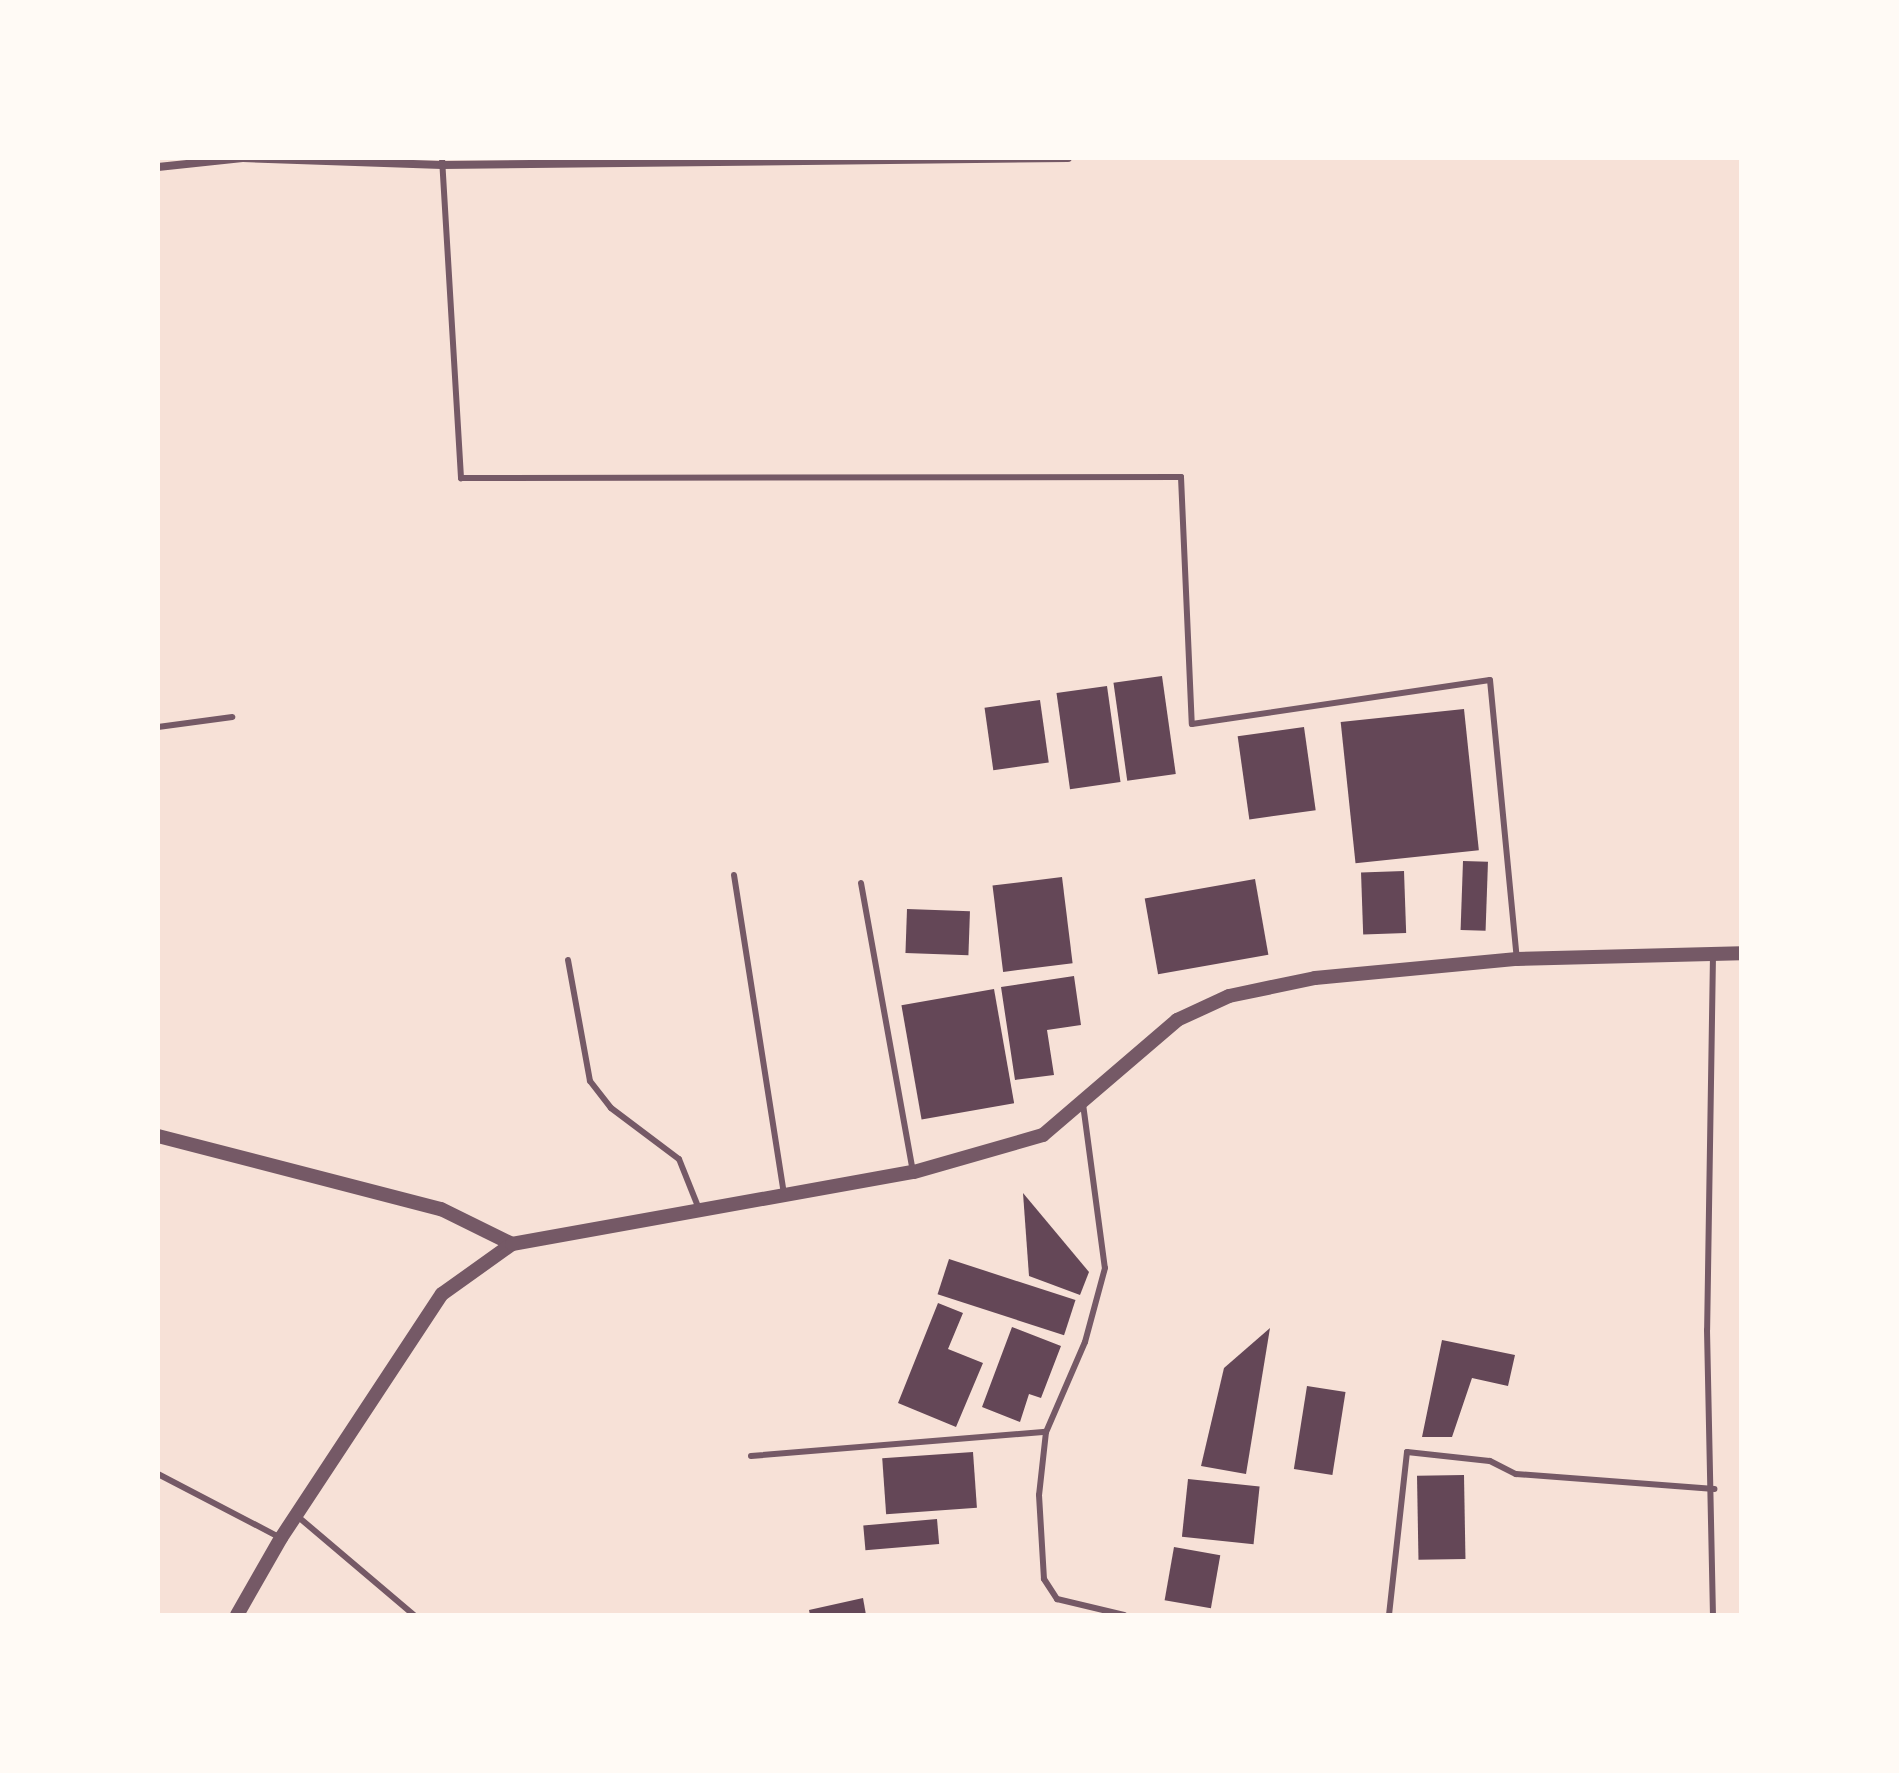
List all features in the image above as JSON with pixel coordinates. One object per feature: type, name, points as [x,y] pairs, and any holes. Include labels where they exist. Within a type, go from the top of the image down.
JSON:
[{"type":"street","points":[[158,167],[243,158],[442,162],[1068,158]]},
{"type":"street","points":[[237,1615],[281,1538],[442,1294],[512,1244],[784,1198],[914,1172],[1043,1135],[1177,1020],[1229,996],[1315,978],[1517,959],[1741,953]]},
{"type":"street","points":[[158,1136],[441,1209],[512,1244]]},
{"type":"lane","points":[[442,162],[461,478],[1181,477],[1192,724],[1490,680],[1517,959]]},
{"type":"lane","points":[[158,727],[232,717]]},
{"type":"lane","points":[[734,875],[784,1198]]},
{"type":"lane","points":[[861,883],[914,1172]]},
{"type":"lane","points":[[1713,954],[1707,1330],[1714,1489],[1713,1615]]},
{"type":"lane","points":[[568,960],[590,1081],[611,1108],[679,1159],[700,1213]]},
{"type":"lane","points":[[1083,1100],[1105,1268],[1085,1342],[1046,1432],[1039,1495],[1044,1579],[1057,1599],[1124,1615]]},
{"type":"lane","points":[[751,1456],[1046,1432]]},
{"type":"lane","points":[[1389,1615],[1407,1452],[1490,1461],[1516,1474],[1714,1489]]},
{"type":"lane","points":[[158,1474],[281,1538]]},
{"type":"lane","points":[[296,1515],[414,1615]]},
{"type":"building","points":[[1162,676],[1176,774],[1127,781],[1113,683]]},
{"type":"building","points":[[1107,686],[1120,782],[1070,789],[1056,693]]},
{"type":"building","points":[[1040,700],[1049,762],[993,770],[985,708]]},
{"type":"building","points":[[1464,709],[1479,850],[1356,863],[1341,722]]},
{"type":"building","points":[[1304,727],[1316,810],[1249,820],[1238,736]]},
{"type":"building","points":[[1463,861],[1488,862],[1486,931],[1461,930]]},
{"type":"building","points":[[1404,871],[1406,933],[1363,934],[1361,873]]},
{"type":"building","points":[[1062,877],[1073,963],[1003,972],[993,886]]},
{"type":"building","points":[[1255,879],[1268,955],[1158,974],[1145,898]]},
{"type":"building","points":[[907,909],[970,911],[968,955],[905,953]]},
{"type":"building","points":[[1074,976],[1081,1025],[1047,1030],[1054,1075],[1015,1080],[1001,987]]},
{"type":"building","points":[[994,989],[1014,1103],[922,1120],[901,1005]]},
{"type":"building","points":[[1023,1193],[1089,1272],[1080,1295],[1029,1276]]},
{"type":"building","points":[[949,1259],[1075,1300],[1064,1335],[938,1294]]},
{"type":"building","points":[[938,1303],[963,1313],[948,1349],[983,1363],[956,1427],[898,1403]]},
{"type":"building","points":[[1012,1327],[1061,1346],[1041,1398],[1029,1394],[1020,1422],[982,1407]]},
{"type":"building","points":[[1270,1328],[1246,1474],[1201,1466],[1224,1368]]},
{"type":"building","points":[[1442,1340],[1515,1355],[1508,1386],[1472,1378],[1452,1437],[1422,1437]]},
{"type":"building","points":[[1307,1386],[1346,1392],[1332,1475],[1294,1469]]},
{"type":"building","points":[[973,1452],[977,1508],[886,1514],[882,1458]]},
{"type":"building","points":[[1464,1475],[1465,1559],[1418,1560],[1417,1476]]},
{"type":"building","points":[[1188,1479],[1260,1487],[1254,1544],[1182,1537]]},
{"type":"building","points":[[937,1519],[939,1544],[865,1550],[863,1525]]},
{"type":"building","points":[[1174,1547],[1220,1555],[1211,1608],[1165,1600]]},
{"type":"building","points":[[863,1598],[866,1615],[810,1615],[809,1610]]}]
